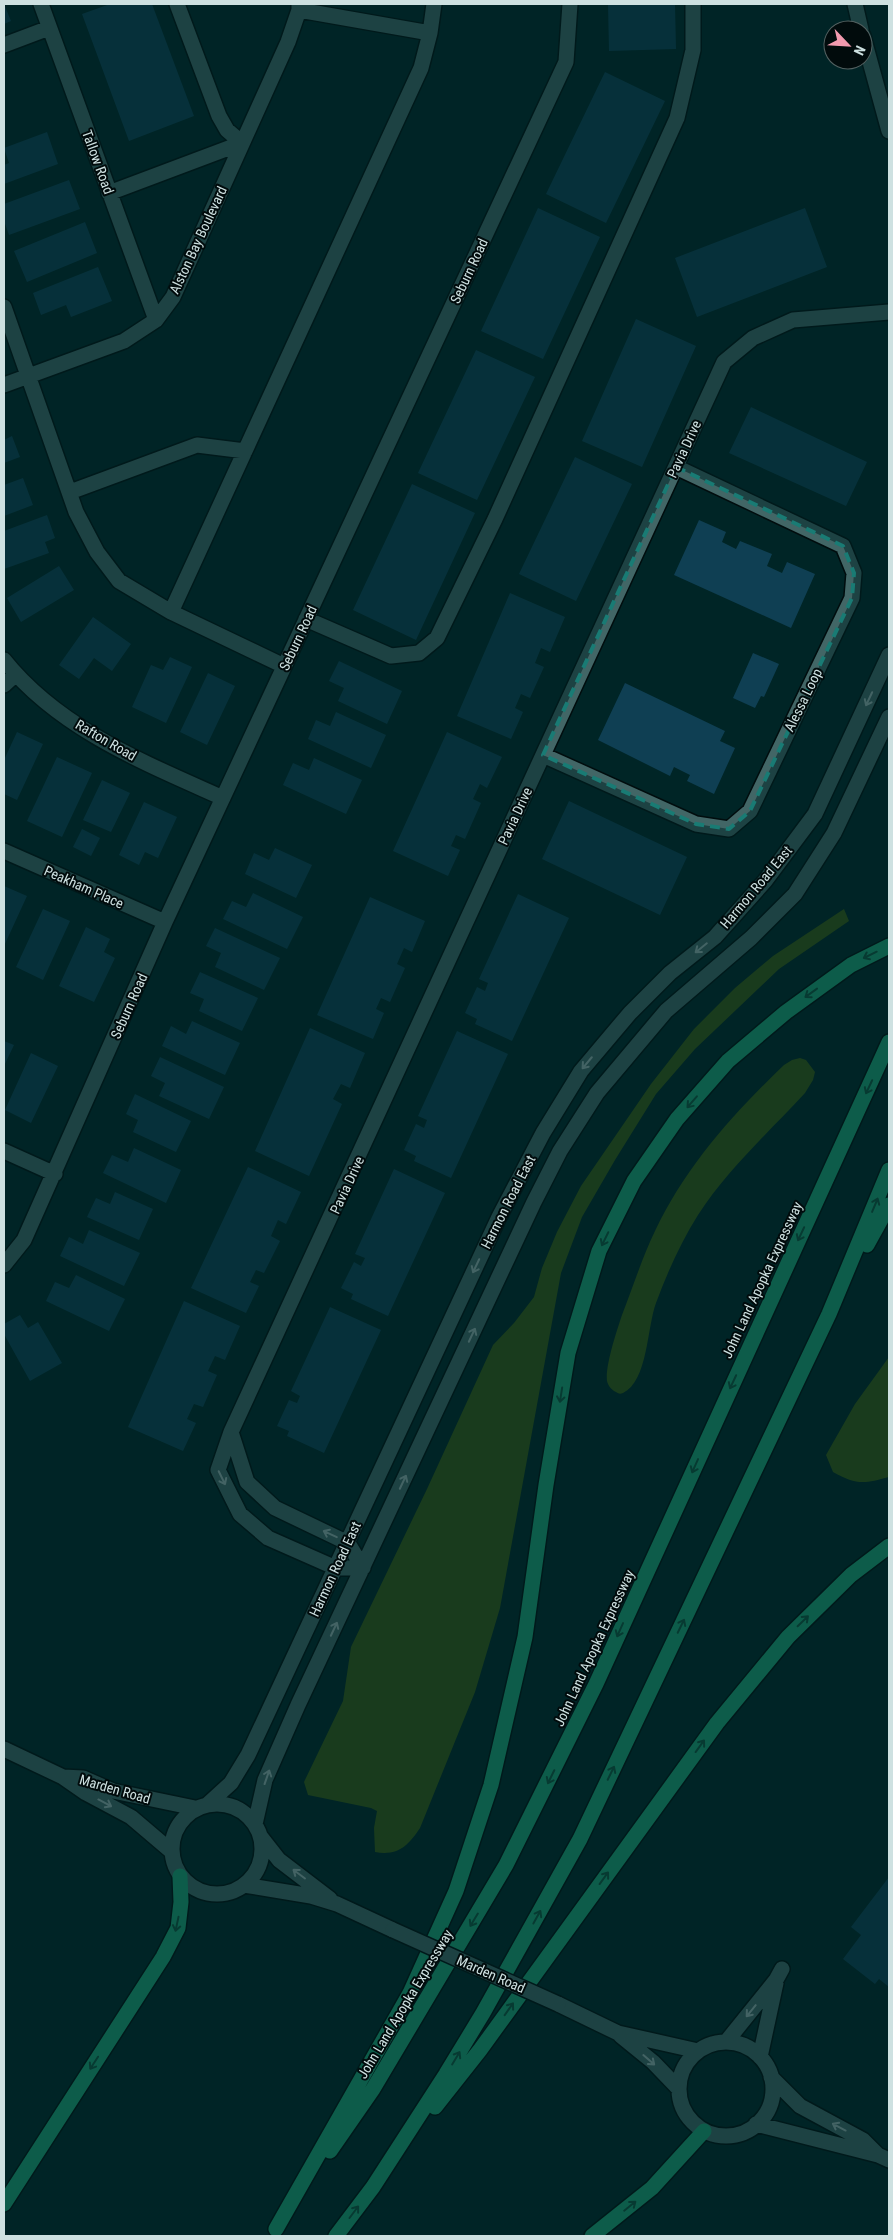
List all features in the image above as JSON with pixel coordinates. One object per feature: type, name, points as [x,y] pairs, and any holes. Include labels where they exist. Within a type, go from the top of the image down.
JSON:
[{"type":"highway","points":[[274,2233],[410,1993],[456,1891],[490,1784],[525,1638],[546,1485],[568,1354],[599,1251],[634,1182],[677,1119],[728,1061],[786,1012],[851,965],[889,946]]},
{"type":"highway","name":"John Land Apopka Expressway","points":[[274,2233],[373,2089],[506,1865],[596,1684],[889,1042]]},
{"type":"highway","points":[[373,2187],[483,2013],[580,1839],[829,1314],[889,1170]]},
{"type":"highway","points":[[829,1314],[889,1205]]},
{"type":"highway","points":[[336,2236],[480,2050],[717,1723],[788,1637],[851,1575],[889,1546]]},
{"type":"highway","points":[[4,2204],[163,1957],[178,1928],[181,1902],[180,1876]]},
{"type":"highway","points":[[592,2236],[652,2188],[704,2130]]},
{"type":"street","name":"Tallow Road","points":[[41,4],[156,320]]},
{"type":"street","points":[[109,193],[242,144],[227,130],[220,116],[177,4]]},
{"type":"street","points":[[171,612],[421,68],[430,33],[434,4]]},
{"type":"street","name":"Seburn Road","points":[[4,1265],[24,1240],[55,1174],[165,922],[566,62],[570,4]]},
{"type":"street","points":[[306,619],[392,656],[419,653],[437,638],[495,519],[677,118],[693,50],[693,4]]},
{"type":"street","points":[[855,4],[859,20]]},
{"type":"street","points":[[299,7],[430,33]]},
{"type":"street","name":"Alston Bay Boulevard","points":[[4,385],[124,340],[156,320],[173,296],[288,42],[299,7]]},
{"type":"street","points":[[4,46],[50,28]]},
{"type":"street","points":[[872,70],[889,131]]},
{"type":"street","points":[[4,308],[76,512],[97,552],[119,580],[171,612],[284,666]]},
{"type":"street","name":"Pavia Drive","points":[[362,1568],[336,1568],[268,1538],[240,1514],[218,1470],[231,1432],[358,1162],[724,362],[753,338],[793,320],[889,312]]},
{"type":"street","points":[[70,492],[197,445],[246,451]]},
{"type":"street","name":"Alessa Loop","points":[[543,755],[696,824],[729,829],[750,810],[852,598],[854,574],[843,546],[676,467]]},
{"type":"street","name":"Harmon Road East","points":[[202,1806],[231,1783],[248,1755],[499,1217],[543,1133],[581,1071],[624,1020],[670,973],[721,930],[765,881],[815,814],[889,655]]},
{"type":"street","name":"Rafton Road","points":[[4,660],[15,675],[57,711],[118,750],[223,798]]},
{"type":"street","points":[[4,685],[15,675]]},
{"type":"street","name":"Harmon Road East","points":[[258,1831],[265,1780],[362,1568],[534,1202],[566,1143],[597,1093],[666,1011],[751,938],[795,894],[834,833],[889,716]]},
{"type":"street","name":"Peakham Place","points":[[4,851],[165,922]]},
{"type":"street","points":[[4,1151],[55,1174]]},
{"type":"street","points":[[231,1432],[247,1482],[275,1508],[348,1543],[362,1568]]},
{"type":"street","name":"Marden Road","points":[[4,1749],[63,1777],[131,1817],[171,1851]]},
{"type":"street","name":"Marden Road","points":[[63,1777],[83,1778],[112,1792],[202,1806]]},
{"type":"street","points":[[222,1803],[235,1806],[247,1814],[258,1831],[262,1850],[260,1863],[253,1876],[244,1885],[231,1892],[217,1894],[203,1892],[190,1886],[180,1876],[174,1864],[171,1851],[172,1838],[177,1826],[185,1816],[202,1806],[222,1803]]},
{"type":"street","name":"Marden Road","points":[[258,1831],[279,1860],[337,1904]]},
{"type":"street","name":"Marden Road","points":[[244,1885],[311,1896],[337,1904],[618,2033],[698,2051]]},
{"type":"street","points":[[726,2042],[779,1974],[760,2057]]},
{"type":"street","name":"Marden Road","points":[[618,2033],[653,2062],[679,2089]]},
{"type":"street","points":[[726,2042],[742,2044],[760,2057],[771,2077],[773,2092],[769,2107],[756,2124],[749,2130],[734,2135],[719,2135],[704,2130],[686,2113],[681,2102],[679,2089],[681,2075],[688,2062],[698,2051],[711,2044],[726,2042]]},
{"type":"street","points":[[771,2077],[800,2106],[863,2140],[884,2158]]},
{"type":"street","points":[[756,2124],[884,2158]]},
{"type":"highlighted area","points":[[676,467],[843,546],[854,573],[852,598],[750,811],[729,829],[696,824],[543,755]]},
{"type":"green space","points":[[844,909],[849,921],[779,969],[695,1049],[656,1094],[582,1217],[561,1273],[500,1608],[475,1692],[420,1828],[407,1845],[402,1848],[390,1852],[375,1852],[374,1828],[377,1811],[371,1808],[308,1795],[304,1782],[343,1701],[351,1647],[427,1489],[493,1345],[514,1323],[534,1297],[542,1268],[557,1232],[581,1186],[651,1084],[694,1029],[735,988],[773,956]]},
{"type":"green space","points":[[800,1058],[806,1060],[815,1072],[813,1080],[805,1093],[722,1182],[698,1215],[675,1258],[656,1303],[646,1352],[637,1377],[631,1387],[623,1393],[617,1393],[610,1388],[607,1381],[612,1348],[642,1262],[667,1207],[696,1163],[729,1122],[784,1065]]},
{"type":"green space","points":[[889,1357],[889,1477],[866,1482],[854,1481],[833,1472],[826,1455],[855,1404]]},
{"type":"building","points":[[4,4],[11,21],[4,24]]},
{"type":"building","points":[[110,4],[152,4],[194,116],[129,141],[82,14]]},
{"type":"building","points":[[608,4],[675,4],[676,49],[609,51]]},
{"type":"building","points":[[605,72],[665,101],[606,223],[546,194]]},
{"type":"building","points":[[47,132],[58,164],[4,184],[4,165],[9,163],[4,148]]},
{"type":"building","points":[[69,180],[80,209],[9,235],[4,221],[4,204]]},
{"type":"building","points":[[538,208],[600,237],[543,359],[481,331]]},
{"type":"building","points":[[805,208],[827,267],[697,317],[675,258]]},
{"type":"building","points":[[85,222],[97,253],[27,282],[14,251]]},
{"type":"building","points":[[98,267],[112,301],[71,317],[66,305],[41,315],[33,293]]},
{"type":"building","points":[[636,319],[696,346],[642,467],[582,441]]},
{"type":"building","points":[[476,350],[535,377],[477,500],[418,473]]},
{"type":"building","points":[[751,407],[867,462],[846,506],[729,453]]},
{"type":"building","points":[[12,436],[20,457],[4,463],[4,440]]},
{"type":"building","points":[[575,457],[632,484],[576,601],[519,574]]},
{"type":"building","points":[[23,478],[33,505],[4,516],[4,485]]},
{"type":"building","points":[[412,484],[475,513],[416,640],[353,610]]},
{"type":"building","points":[[47,515],[55,538],[45,542],[49,553],[4,569],[4,531]]},
{"type":"building","points":[[699,520],[726,532],[722,542],[736,549],[740,541],[772,554],[767,566],[782,573],[787,562],[815,574],[791,628],[674,575]]},
{"type":"building","points":[[59,566],[74,590],[21,622],[7,598]]},
{"type":"building","points":[[510,593],[565,617],[550,652],[541,648],[535,663],[544,667],[530,698],[521,694],[515,708],[523,712],[511,739],[457,716]]},
{"type":"building","points":[[93,617],[131,644],[112,671],[94,658],[79,679],[59,665]]},
{"type":"building","points":[[753,653],[779,664],[764,697],[761,696],[755,708],[733,698]]},
{"type":"building","points":[[170,657],[192,667],[166,723],[132,707],[151,665],[163,670]]},
{"type":"building","points":[[339,661],[402,691],[387,724],[338,701],[344,688],[329,681]]},
{"type":"building","points":[[208,673],[235,686],[207,745],[180,732]]},
{"type":"building","points":[[625,683],[725,731],[720,741],[735,748],[714,794],[687,781],[690,775],[674,767],[670,776],[598,740]]},
{"type":"building","points":[[336,712],[386,735],[371,768],[308,739],[316,720],[330,726]]},
{"type":"building","points":[[17,732],[43,744],[17,800],[4,794],[4,760]]},
{"type":"building","points":[[447,732],[502,757],[487,788],[480,784],[473,799],[481,803],[465,839],[456,835],[451,846],[460,850],[448,876],[393,851]]},
{"type":"building","points":[[57,757],[92,773],[62,837],[27,821]]},
{"type":"building","points":[[314,758],[362,780],[346,814],[283,785],[293,763],[309,770]]},
{"type":"building","points":[[102,780],[130,793],[111,832],[83,820]]},
{"type":"building","points":[[569,801],[687,857],[660,915],[542,859]]},
{"type":"building","points":[[144,802],[177,817],[158,858],[145,852],[139,865],[119,855]]},
{"type":"building","points":[[82,829],[100,838],[91,856],[73,847]]},
{"type":"building","points":[[275,848],[312,865],[296,898],[245,874],[254,853],[269,860]]},
{"type":"building","points":[[4,886],[27,896],[4,946]]},
{"type":"building","points":[[253,893],[303,917],[287,949],[223,919],[232,901],[246,907]]},
{"type":"building","points":[[518,894],[569,918],[512,1041],[475,1024],[477,1019],[465,1013],[477,987],[485,991],[488,983],[479,979]]},
{"type":"building","points":[[370,897],[425,921],[412,952],[404,948],[397,964],[405,968],[390,1002],[381,998],[376,1009],[384,1013],[373,1039],[317,1015]]},
{"type":"building","points":[[43,909],[70,921],[43,980],[16,967]]},
{"type":"building","points":[[86,927],[110,939],[104,952],[115,958],[94,1002],[59,986]]},
{"type":"building","points":[[215,928],[280,958],[264,990],[215,967],[221,953],[206,946]]},
{"type":"building","points":[[200,972],[258,998],[242,1031],[199,1011],[204,999],[190,993]]},
{"type":"building","points":[[192,1021],[240,1043],[225,1075],[162,1046],[171,1026],[186,1034]]},
{"type":"building","points":[[310,1028],[365,1053],[350,1088],[341,1084],[333,1099],[342,1104],[309,1176],[255,1151]]},
{"type":"building","points":[[457,1031],[508,1054],[451,1178],[414,1161],[416,1156],[404,1150],[416,1124],[424,1128],[427,1120],[418,1116]]},
{"type":"building","points":[[4,1041],[14,1045],[4,1066]]},
{"type":"building","points":[[31,1053],[58,1066],[31,1123],[5,1110]]},
{"type":"building","points":[[160,1057],[224,1087],[209,1119],[159,1096],[165,1083],[151,1076]]},
{"type":"building","points":[[135,1094],[191,1121],[176,1152],[133,1132],[138,1120],[126,1114]]},
{"type":"building","points":[[134,1148],[181,1170],[166,1203],[103,1173],[112,1155],[128,1162]]},
{"type":"building","points":[[248,1167],[301,1192],[286,1224],[278,1220],[271,1236],[280,1241],[264,1273],[256,1270],[250,1282],[259,1286],[246,1313],[191,1288]]},
{"type":"building","points":[[394,1169],[445,1193],[388,1316],[351,1299],[353,1294],[341,1288],[354,1262],[361,1266],[365,1258],[355,1254]]},
{"type":"building","points":[[115,1192],[153,1209],[139,1240],[87,1217],[96,1198],[110,1204]]},
{"type":"building","points":[[89,1230],[140,1253],[124,1286],[60,1256],[69,1237],[83,1244]]},
{"type":"building","points":[[76,1275],[125,1299],[109,1331],[46,1301],[55,1282],[69,1288]]},
{"type":"building","points":[[184,1301],[240,1326],[225,1360],[215,1356],[208,1371],[217,1375],[203,1407],[194,1404],[187,1419],[196,1423],[183,1451],[128,1427]]},
{"type":"building","points":[[330,1307],[381,1330],[324,1453],[287,1436],[289,1431],[277,1426],[289,1400],[297,1403],[300,1396],[291,1391]]},
{"type":"building","points":[[20,1315],[28,1328],[38,1322],[62,1363],[30,1381],[4,1334],[4,1324]]},
{"type":"building","points":[[889,1877],[889,1987],[879,1979],[875,1984],[843,1959],[861,1935],[851,1927]]}]
